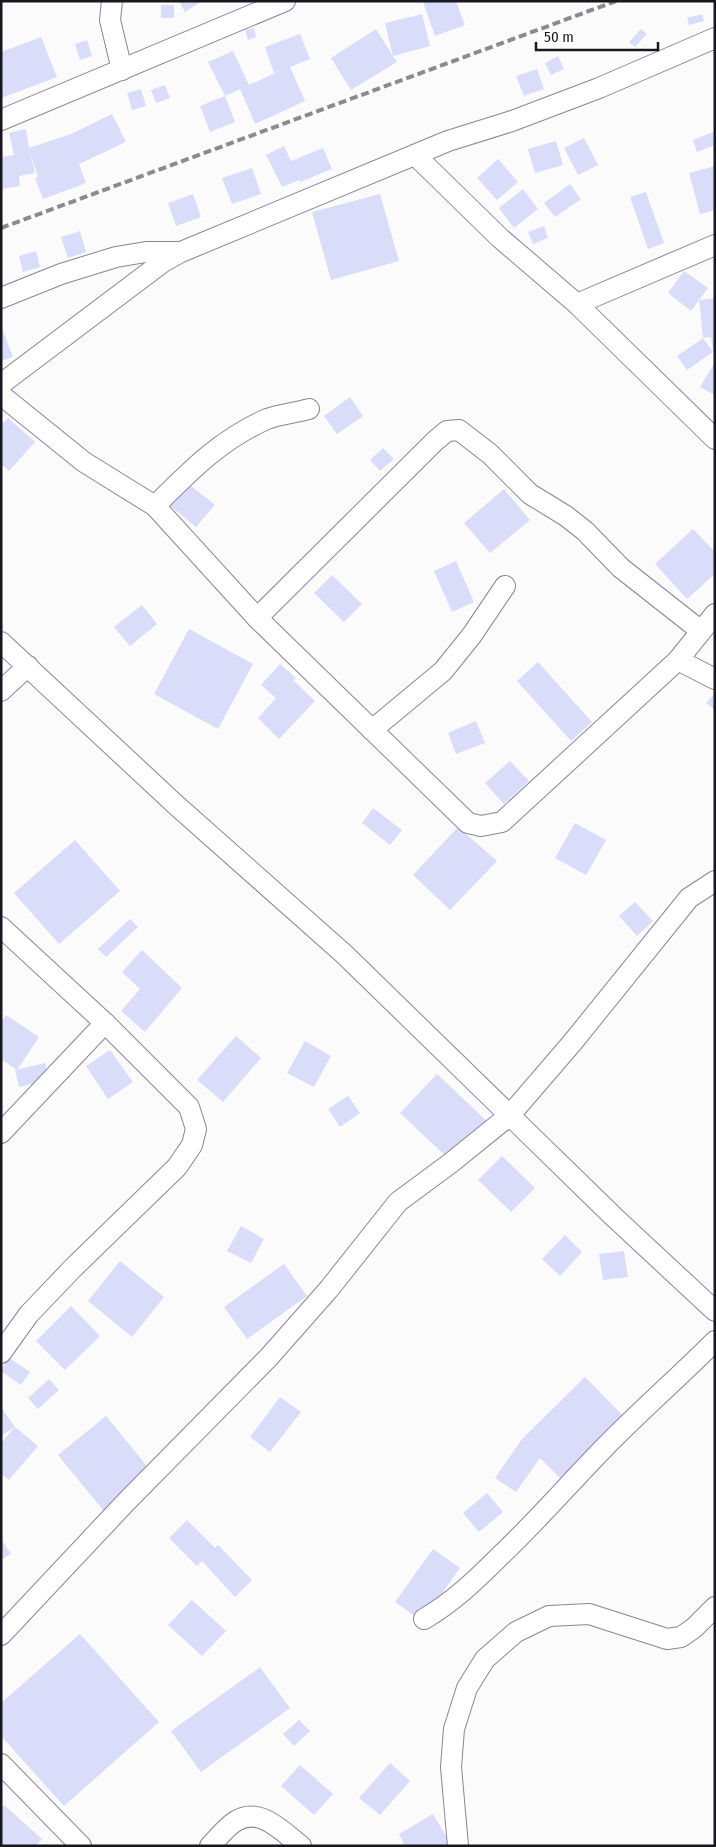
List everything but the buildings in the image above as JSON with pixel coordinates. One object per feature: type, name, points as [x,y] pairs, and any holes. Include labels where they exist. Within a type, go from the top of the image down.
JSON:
[{"type":"street","points":[[112,1],[110,20],[122,70]]},
{"type":"street","points":[[1,120],[285,1]]},
{"type":"street","points":[[1,384],[163,262],[181,252],[415,154],[474,132],[520,118],[607,85],[715,38]]},
{"type":"street","points":[[415,154],[500,238],[577,304],[715,439]]},
{"type":"street","points":[[577,304],[715,245]]},
{"type":"street","points":[[1,298],[61,274],[116,257],[146,252],[181,252]]},
{"type":"street","points":[[1,394],[84,462],[155,506],[257,618],[468,823],[481,826],[502,822],[678,660],[715,614]]},
{"type":"street","points":[[155,506],[204,458],[236,434],[269,419],[308,409]]},
{"type":"street","points":[[257,618],[435,441],[447,431],[459,430],[490,454],[530,494],[585,531],[621,568],[701,631]]},
{"type":"street","points":[[372,730],[443,671],[472,635],[505,586]]},
{"type":"street","points":[[1,642],[176,805],[344,954],[614,1217],[715,1311]]},
{"type":"street","points":[[678,660],[715,679]]},
{"type":"street","points":[[1,691],[28,666]]},
{"type":"street","points":[[1,1635],[126,1502],[269,1357],[330,1288],[398,1202],[452,1162],[510,1115],[572,1043],[689,898],[715,881]]},
{"type":"street","points":[[1,928],[105,1023],[190,1107],[196,1129],[192,1145],[177,1167],[73,1268],[29,1314],[1,1354]]},
{"type":"street","points":[[1,1133],[105,1023]]},
{"type":"street","points":[[424,1619],[446,1606],[473,1583],[537,1521],[602,1450],[647,1405],[715,1341]]},
{"type":"street","points":[[458,1846],[451,1767],[454,1729],[467,1688],[485,1659],[516,1632],[549,1616],[589,1614],[667,1639],[681,1637],[694,1628],[715,1607]]},
{"type":"street","points":[[1,1764],[81,1846]]},
{"type":"street","points":[[210,1846],[236,1821],[250,1816],[267,1820],[301,1846]]},
{"type":"railway","points":[[1,228],[616,1]]}]
